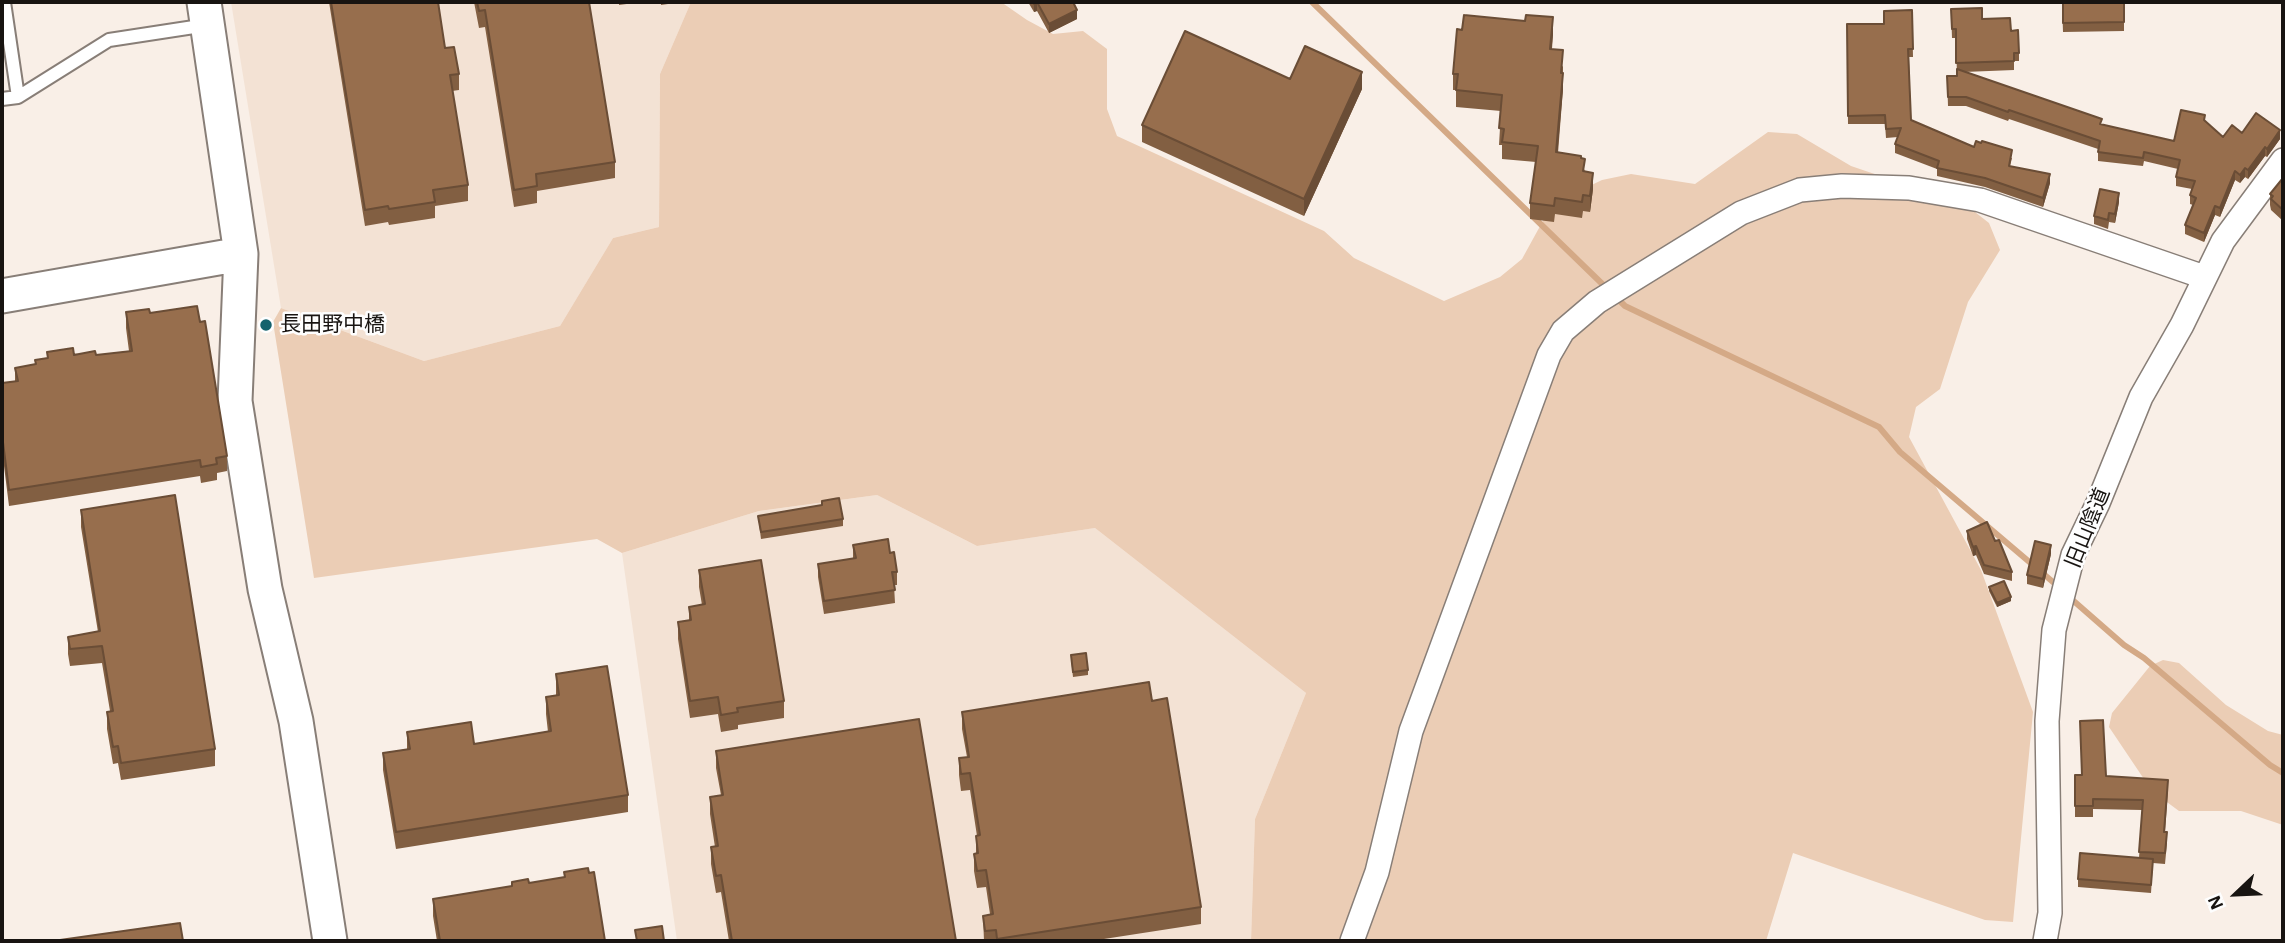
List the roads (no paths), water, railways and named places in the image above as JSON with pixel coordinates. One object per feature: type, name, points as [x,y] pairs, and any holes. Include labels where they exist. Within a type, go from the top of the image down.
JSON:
[{"type":"street","points":[[205,14],[241,254],[234,401],[265,589],[296,721],[330,941]]},
{"type":"street","name":"旧山陰道","points":[[2045,941],[2050,913],[2047,721],[2054,630],[2073,555],[2098,503],[2141,397],[2182,325],[2223,241],[2283,160]]},
{"type":"street","points":[[1352,941],[1377,872],[1411,732],[1549,355],[1563,331],[1597,302],[1741,213],[1800,190],[1842,187],[1909,188],[1980,200],[2204,277]]},
{"type":"street","points":[[2,296],[241,254]]},
{"type":"lane","points":[[4,2],[18,97]]},
{"type":"lane","points":[[2,99],[18,97],[109,40],[205,14]]},
{"type":"waterway","points":[[1312,2],[1625,306],[1879,427],[1900,452],[2060,588]]},
{"type":"waterway","points":[[2068,596],[2124,645],[2144,658],[2270,765],[2283,773]]},
{"type":"place","name":"長田野中橋","points":[[266,325]]}]
